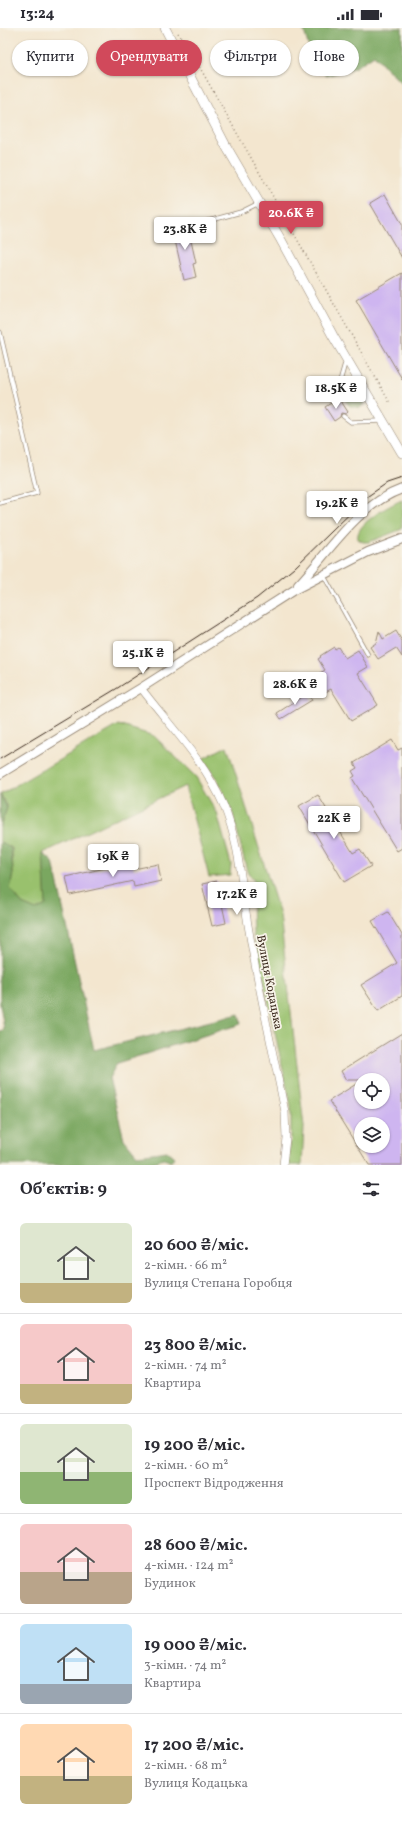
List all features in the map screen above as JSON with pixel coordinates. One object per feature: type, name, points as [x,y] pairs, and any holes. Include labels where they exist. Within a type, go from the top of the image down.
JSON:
[{"type":"main road","points":[[165,28],[226,146],[260,203],[346,359],[402,452]]},
{"type":"street","points":[[294,590],[367,508],[390,493],[402,489]]},
{"type":"street","points":[[0,774],[141,688],[294,590],[368,552],[402,539]]},
{"type":"street","name":"Вулиця Кодацька","points":[[141,688],[200,763],[212,782],[222,804],[238,848],[249,930],[285,1112],[286,1138],[283,1165]]},
{"type":"lane","points":[[190,226],[241,212],[260,203]]},
{"type":"lane","points":[[0,332],[37,493],[0,503]]},
{"type":"lane","points":[[334,402],[346,359]]},
{"type":"lane","points":[[343,416],[351,422],[384,421]]},
{"type":"lane","points":[[323,575],[368,655]]},
{"type":"path","points":[[175,28],[191,52],[390,403]]},
{"type":"green space","points":[[303,28],[402,28],[402,84],[374,55],[359,65],[359,40],[307,40]]},
{"type":"green space","points":[[348,379],[354,381],[362,394],[364,402],[360,408],[350,406],[346,401],[344,395],[345,382]]},
{"type":"green space","points":[[402,500],[402,529],[369,542],[363,542],[358,539],[358,533],[367,521]]},
{"type":"green space","points":[[119,725],[154,736],[196,777],[217,813],[231,864],[230,875],[209,877],[185,786],[43,853],[46,905],[36,910],[22,904],[10,889],[13,873],[12,848],[0,842],[0,827],[7,808],[1,794]]},
{"type":"green space","points":[[227,746],[280,915],[304,1127],[302,1165],[288,1165],[291,1136],[291,1106],[253,933],[252,901],[260,890],[247,871],[233,814],[217,779],[202,759]]},
{"type":"green space","points":[[0,794],[7,808],[0,827]]},
{"type":"green space","points":[[0,842],[11,848],[13,873],[10,889],[22,904],[36,910],[46,905],[43,853],[53,862],[94,1050],[239,1014],[241,1024],[117,1063],[109,1078],[124,1139],[137,1155],[167,1151],[174,1157],[171,1162],[164,1159],[145,1165],[0,1165],[0,1032],[4,1029],[0,1003]]},
{"type":"building","points":[[385,194],[402,224],[402,258],[370,203]]},
{"type":"building","points":[[187,223],[196,263],[193,264],[196,277],[184,280],[172,227]]},
{"type":"building","points":[[402,273],[402,379],[356,300]]},
{"type":"building","points":[[339,398],[348,412],[346,414],[341,413],[340,417],[334,421],[325,407],[331,403],[336,405]]},
{"type":"building","points":[[379,631],[383,639],[396,631],[402,641],[402,657],[396,648],[378,659],[370,647],[376,643]]},
{"type":"building","points":[[334,647],[335,649],[338,647],[345,658],[358,650],[368,667],[358,673],[378,705],[351,721],[331,689],[322,694],[312,678],[325,670],[318,659],[321,657],[320,656]]},
{"type":"building","points":[[308,693],[312,700],[281,719],[277,713]]},
{"type":"building","points":[[392,740],[398,750],[402,748],[402,848],[397,851],[352,778],[355,776],[352,771],[357,768],[354,763]]},
{"type":"building","points":[[318,795],[353,853],[360,849],[371,866],[344,882],[299,806]]},
{"type":"building","points":[[132,862],[134,869],[158,864],[161,881],[134,887],[133,881],[70,895],[66,877]]},
{"type":"building","points":[[217,881],[226,923],[212,926],[202,884]]},
{"type":"building","points":[[388,912],[402,935],[402,996],[378,1011],[361,985],[397,963],[372,921]]},
{"type":"building","points":[[402,1033],[402,1165],[369,1165],[362,1153],[390,1153],[390,1117],[354,1117],[354,1141],[329,1101],[354,1085],[354,1109],[390,1109],[390,1073],[354,1073],[354,1080],[346,1080],[341,1071]]},
{"type":"tram line","points":[[0,759],[116,689],[257,598],[294,568],[368,496],[387,483],[402,478]]}]
